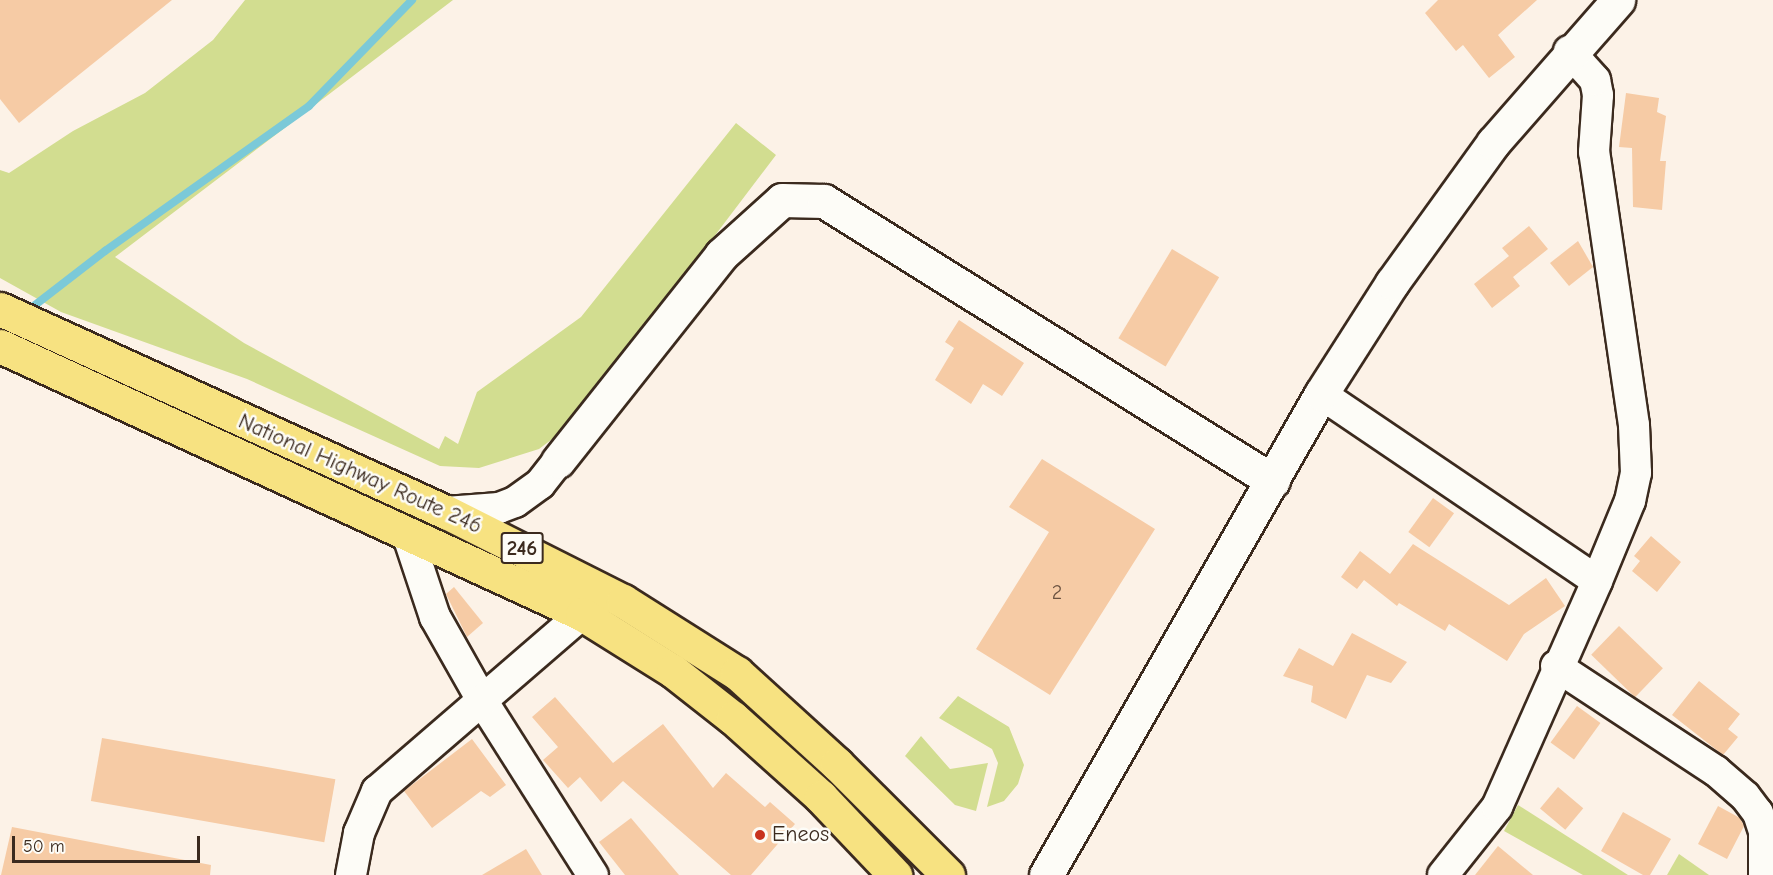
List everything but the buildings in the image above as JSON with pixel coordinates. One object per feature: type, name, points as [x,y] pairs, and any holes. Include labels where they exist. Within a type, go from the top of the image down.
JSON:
[{"type":"highway","name":"National Highway Route 246","points":[[0,309],[446,512],[614,596],[737,673],[837,764],[948,875]]},
{"type":"highway","name":"National Highway Route 246","points":[[6,350],[582,614],[673,671],[733,718],[821,797],[895,875]]},
{"type":"street","points":[[1046,875],[1274,481],[1321,394],[1443,208],[1569,51],[1618,0]]},
{"type":"street","points":[[1443,875],[1497,807],[1556,666],[1597,581],[1630,501],[1636,473],[1634,425],[1594,152],[1598,95],[1595,80],[1569,51]]},
{"type":"street","points":[[446,512],[499,508],[515,502],[540,484],[721,255],[782,200],[824,201],[1274,481]]},
{"type":"street","points":[[1321,394],[1597,581]]},
{"type":"street","points":[[407,533],[435,617],[483,702],[593,875]]},
{"type":"street","points":[[351,875],[359,834],[377,791],[483,702],[582,614]]},
{"type":"street","points":[[1556,666],[1699,759],[1745,796],[1758,813],[1764,831],[1764,875]]},
{"type":"green space","points":[[245,0],[453,0],[115,257],[244,343],[439,449],[445,436],[458,444],[477,392],[581,317],[736,123],[776,155],[572,424],[539,449],[479,468],[440,466],[247,379],[61,312],[0,278],[0,170],[9,173],[73,131],[145,93],[213,40]]},
{"type":"green space","points":[[958,696],[1009,727],[1024,765],[1018,784],[1004,801],[987,807],[998,763],[992,749],[939,718]]},
{"type":"green space","points":[[921,736],[950,769],[988,763],[976,811],[955,805],[905,756]]},
{"type":"green space","points":[[1518,805],[1628,875],[1583,875],[1504,831]]},
{"type":"green space","points":[[1679,854],[1709,875],[1667,875]]},
{"type":"waterway","points":[[26,312],[105,251],[309,106],[412,0]]},
{"type":"place","name":"Eneos","points":[[760,835]]}]
